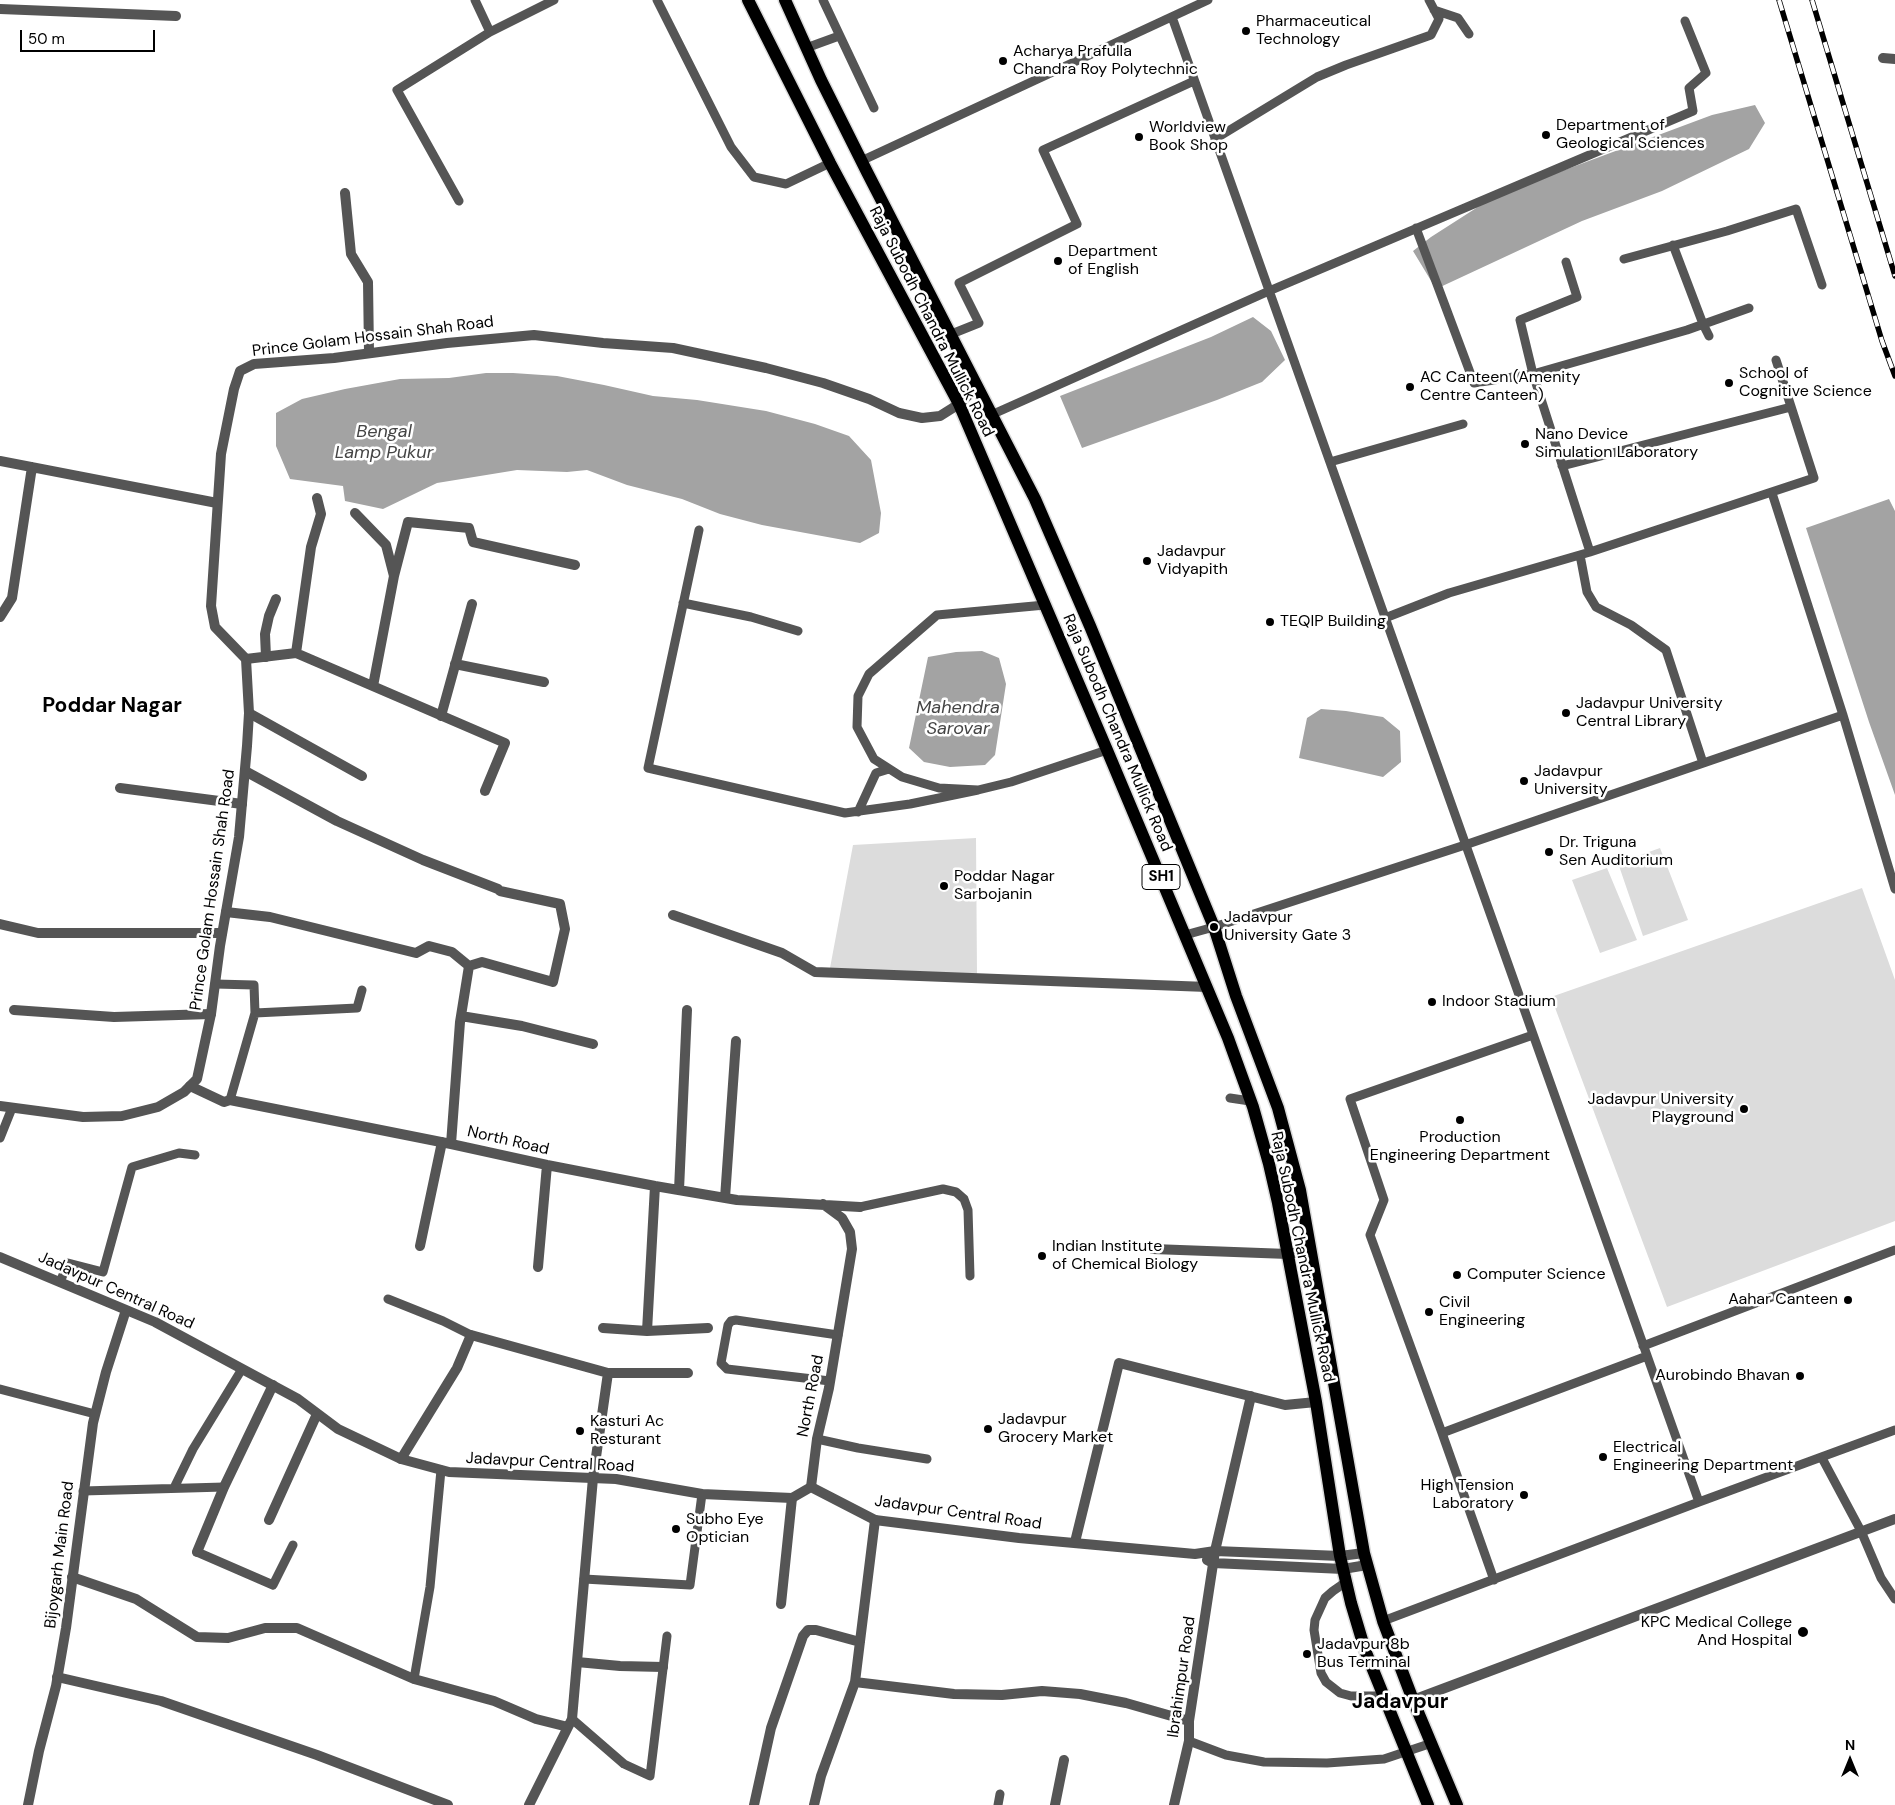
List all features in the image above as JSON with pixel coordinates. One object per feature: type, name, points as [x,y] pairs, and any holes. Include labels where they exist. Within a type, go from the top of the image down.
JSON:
[{"type":"main road","name":"Raja Subodh Chandra Mullick Road","points":[[748,0],[830,163],[959,404],[1207,987],[1250,1101],[1269,1164],[1288,1254],[1316,1402],[1341,1563],[1365,1650],[1428,1805]]},
{"type":"main road","name":"Raja Subodh Chandra Mullick Road","points":[[785,0],[806,48],[861,160],[1034,499],[1084,612],[1214,928],[1236,996],[1278,1108],[1300,1190],[1366,1559],[1383,1621],[1413,1700],[1457,1805]]},
{"type":"street","points":[[0,9],[176,16]]},
{"type":"street","points":[[1883,58],[1895,58]]},
{"type":"street","points":[[345,193],[351,254],[368,282],[369,352]]},
{"type":"street","name":"Prince Golam Hossain Shah Road","points":[[0,1106],[83,1116],[122,1116],[158,1107],[184,1092],[197,1079],[212,1014],[222,933],[239,837],[249,713],[246,659],[215,627],[211,606],[222,454],[234,389],[240,371],[254,364],[334,358],[369,352],[534,335],[603,343],[673,348],[766,368],[823,383],[869,398],[899,412],[922,418],[940,416],[959,404],[976,388]]},
{"type":"street","points":[[0,461],[217,503]]},
{"type":"street","points":[[0,617],[12,598],[32,467]]},
{"type":"street","points":[[296,653],[311,547],[321,514],[317,498]]},
{"type":"street","points":[[355,513],[386,545],[394,576]]},
{"type":"street","points":[[373,686],[394,576],[408,522],[469,528],[473,542],[575,565]]},
{"type":"street","points":[[266,657],[265,634],[269,616],[276,599]]},
{"type":"street","points":[[441,716],[472,604]]},
{"type":"street","points":[[246,659],[296,653],[504,743],[485,791]]},
{"type":"street","points":[[455,664],[544,682]]},
{"type":"street","points":[[249,713],[362,776]]},
{"type":"street","points":[[245,771],[337,821],[423,860],[500,891],[560,904],[565,929],[553,982],[482,962],[469,966]]},
{"type":"street","points":[[120,788],[242,804]]},
{"type":"street","points":[[226,912],[270,917],[416,953],[429,946],[452,952],[469,966]]},
{"type":"street","points":[[672,915],[782,953],[815,972],[1207,987]]},
{"type":"street","points":[[0,924],[38,933],[222,933]]},
{"type":"street","points":[[420,1246],[447,1143],[460,1016],[469,966]]},
{"type":"street","points":[[14,1010],[114,1017],[212,1014]]},
{"type":"street","points":[[679,1190],[687,1010]]},
{"type":"street","points":[[460,1016],[522,1026],[592,1044]]},
{"type":"street","points":[[725,1198],[736,1041]]},
{"type":"street","name":"North Road","points":[[190,1086],[224,1102],[230,1100],[655,1186],[725,1198],[860,1207]]},
{"type":"street","points":[[538,1267],[547,1165]]},
{"type":"street","points":[[647,1331],[655,1186]]},
{"type":"street","name":"North Road","points":[[811,1487],[817,1439],[830,1381],[852,1249],[850,1232],[842,1218],[823,1204]]},
{"type":"street","points":[[1153,1249],[1288,1254],[1311,1250]]},
{"type":"street","name":"Jadavpur Central Road","points":[[0,1257],[155,1322],[298,1399],[338,1429],[400,1459],[449,1472],[616,1479],[702,1494],[792,1498]]},
{"type":"street","name":"Bijoygarh Main Road","points":[[28,1805],[57,1677],[95,1414],[126,1310]]},
{"type":"street","points":[[603,1328],[647,1331],[708,1328]]},
{"type":"street","points":[[400,1459],[457,1368],[471,1336],[608,1373],[688,1373]]},
{"type":"street","points":[[1075,1542],[1120,1363],[1285,1404],[1316,1402]]},
{"type":"street","points":[[529,1805],[570,1723],[593,1478],[608,1373]]},
{"type":"street","points":[[197,1552],[224,1487],[273,1386]]},
{"type":"street","name":"Ibrahimpur Road","points":[[1174,1805],[1189,1741],[1190,1720],[1215,1551],[1251,1396]]},
{"type":"street","points":[[269,1520],[317,1414]]},
{"type":"street","points":[[781,1604],[792,1498],[811,1487]]},
{"type":"street","name":"Jadavpur Central Road","points":[[811,1487],[874,1520],[1019,1538],[1195,1554],[1215,1551],[1341,1563]]},
{"type":"street","points":[[1413,1700],[1895,1519]]},
{"type":"street","points":[[814,1805],[821,1776],[855,1682],[874,1520]]},
{"type":"street","name":"Jadavpur Central Road","points":[[1195,1554],[1213,1563],[1341,1563]]},
{"type":"street","points":[[1341,1563],[1366,1559]]},
{"type":"street","points":[[72,1577],[136,1599],[197,1637],[228,1638],[265,1628],[297,1628],[414,1680],[494,1701],[536,1719],[570,1723]]},
{"type":"street","points":[[754,1805],[771,1728],[803,1636],[808,1630],[816,1630],[860,1642]]},
{"type":"street","points":[[577,1662],[663,1667]]},
{"type":"street","points":[[57,1677],[161,1701],[317,1755],[448,1805]]},
{"type":"street","points":[[855,1682],[954,1694],[1002,1695],[1042,1691],[1080,1694],[1126,1703],[1190,1720]]},
{"type":"street","points":[[1055,1805],[1064,1760]]},
{"type":"lane","points":[[475,0],[490,32]]},
{"type":"lane","points":[[460,201],[397,90],[490,32],[554,0]]},
{"type":"lane","points":[[657,0],[731,148],[754,177],[786,184],[830,163]]},
{"type":"lane","points":[[823,0],[874,108]]},
{"type":"lane","points":[[861,160],[1208,0]]},
{"type":"lane","points":[[1215,139],[1316,77],[1431,35],[1439,19],[1429,0]]},
{"type":"lane","points":[[1434,10],[1458,18],[1469,34]]},
{"type":"lane","points":[[1172,17],[1699,1502]]},
{"type":"lane","points":[[991,415],[1269,291],[1693,111],[1689,88],[1706,73],[1685,22]]},
{"type":"lane","points":[[806,48],[839,36]]},
{"type":"lane","points":[[949,335],[979,322],[959,283],[1077,224],[1043,150],[1194,81]]},
{"type":"lane","points":[[1624,259],[1728,231],[1796,209],[1822,285]]},
{"type":"lane","points":[[1416,228],[1474,383],[1533,374],[1703,324],[1749,308]]},
{"type":"lane","points":[[1673,245],[1703,324],[1710,336]]},
{"type":"lane","points":[[1566,262],[1578,297],[1520,320],[1533,374],[1590,552]]},
{"type":"lane","points":[[1385,618],[1449,593],[1590,552],[1814,478],[1776,360]]},
{"type":"lane","points":[[1562,466],[1791,407]]},
{"type":"lane","points":[[1330,462],[1463,424]]},
{"type":"lane","points":[[1772,493],[1843,715],[1895,889]]},
{"type":"lane","points":[[699,530],[648,768],[845,813],[910,804],[978,790],[1011,782],[1107,750]]},
{"type":"lane","points":[[1580,555],[1588,592],[1596,607],[1631,625],[1666,650],[1703,763]]},
{"type":"lane","points":[[683,602],[757,618],[798,631]]},
{"type":"lane","points":[[978,790],[939,788],[902,777],[874,760],[857,727],[858,696],[869,674],[937,615],[1045,606]]},
{"type":"lane","points":[[1185,935],[1214,928],[1465,845],[1843,715]]},
{"type":"lane","points":[[858,812],[876,774],[889,769]]},
{"type":"lane","points":[[215,984],[254,985],[255,1013],[230,1100]]},
{"type":"lane","points":[[255,1013],[357,1008],[362,990]]},
{"type":"lane","points":[[1494,1580],[1370,1235],[1384,1200],[1350,1099],[1533,1035]]},
{"type":"lane","points":[[1230,1098],[1250,1101]]},
{"type":"lane","points":[[0,1138],[12,1108]]},
{"type":"lane","points":[[60,1282],[68,1263],[103,1272],[132,1168],[179,1153],[195,1155]]},
{"type":"lane","points":[[860,1207],[943,1189],[956,1192],[964,1199],[968,1210],[970,1276]]},
{"type":"lane","points":[[1643,1346],[1895,1250]]},
{"type":"lane","points":[[388,1299],[443,1321],[471,1336]]},
{"type":"lane","points":[[830,1381],[727,1368],[721,1363],[728,1325],[736,1320],[838,1335]]},
{"type":"lane","points":[[1442,1432],[1647,1356]]},
{"type":"lane","points":[[174,1488],[193,1449],[242,1368]]},
{"type":"lane","points":[[0,1389],[95,1414]]},
{"type":"lane","points":[[1383,1621],[1895,1430]]},
{"type":"lane","points":[[817,1439],[858,1448],[927,1459]]},
{"type":"lane","points":[[1822,1458],[1861,1531],[1881,1578],[1895,1599]]},
{"type":"lane","points":[[414,1680],[430,1587],[442,1470]]},
{"type":"lane","points":[[83,1491],[224,1487]]},
{"type":"lane","points":[[584,1579],[690,1585],[702,1494]]},
{"type":"lane","points":[[197,1552],[273,1585],[293,1544]]},
{"type":"lane","points":[[1346,1582],[1325,1598],[1315,1620],[1314,1630],[1321,1673],[1326,1682],[1340,1692],[1357,1697],[1384,1696]]},
{"type":"lane","points":[[570,1723],[624,1764],[650,1776],[667,1636]]},
{"type":"lane","points":[[1189,1741],[1226,1755],[1264,1762],[1327,1763],[1384,1759],[1432,1743]]},
{"type":"lane","points":[[998,1805],[1000,1794]]},
{"type":"shaded area","points":[[976,838],[977,975],[830,968],[853,845]]},
{"type":"shaded area","points":[[1660,848],[1688,920],[1643,936],[1618,863]]},
{"type":"shaded area","points":[[1607,868],[1637,940],[1600,953],[1572,880]]},
{"type":"shaded area","name":"Jadavpur University Playground","points":[[1862,888],[1895,980],[1895,1221],[1667,1307],[1551,997]]},
{"type":"water","points":[[1755,105],[1765,123],[1749,149],[1662,191],[1582,221],[1436,289],[1413,251],[1431,237],[1495,196],[1712,115]]},
{"type":"water","points":[[1253,317],[1271,331],[1285,360],[1262,382],[1082,448],[1060,396],[1211,337]]},
{"type":"water","name":"Bengal Lamp Pukur","points":[[486,373],[557,376],[653,396],[697,400],[766,411],[815,424],[849,436],[871,460],[881,513],[879,533],[860,543],[762,525],[720,514],[682,499],[627,485],[587,470],[567,472],[517,470],[437,483],[383,509],[345,501],[343,486],[290,479],[276,446],[276,413],[302,399],[345,389],[400,379],[449,378]]},
{"type":"water","points":[[1889,499],[1895,511],[1895,795],[1869,722],[1806,528]]},
{"type":"water","name":"Mahendra Sarovar","points":[[982,651],[999,658],[1006,684],[995,755],[985,765],[950,767],[924,762],[909,748],[928,657],[956,652]]},
{"type":"water","points":[[1321,709],[1383,717],[1400,731],[1401,762],[1383,777],[1299,758],[1307,718]]},
{"type":"railway","points":[[1779,0],[1882,341],[1895,376]]},
{"type":"railway","points":[[1812,0],[1895,276]]},
{"type":"place","name":"Pharmaceutical Technology","points":[[1246,31]]},
{"type":"place","name":"Acharya Prafulla Chandra Roy Polytechnic","points":[[1003,61]]},
{"type":"place","name":"Department of Geological Sciences","points":[[1546,135]]},
{"type":"place","name":"Worldview Book Shop","points":[[1139,137]]},
{"type":"place","name":"Department of English","points":[[1058,261]]},
{"type":"place","name":"School of Cognitive Science","points":[[1729,383]]},
{"type":"place","name":"AC Canteen (Amenity Centre Canteen)","points":[[1410,387]]},
{"type":"place","name":"Nano Device Simulation Laboratory","points":[[1525,444]]},
{"type":"place","name":"Jadavpur Vidyapith","points":[[1147,561]]},
{"type":"place","name":"TEQIP Building","points":[[1270,622]]},
{"type":"place","name":"Jadavpur University Central Library","points":[[1566,713]]},
{"type":"place","name":"Jadavpur University","points":[[1524,781]]},
{"type":"place","name":"Dr. Triguna Sen Auditorium","points":[[1549,852]]},
{"type":"place","name":"Poddar Nagar Sarbojanin","points":[[944,886]]},
{"type":"place","name":"Jadavpur University Gate 3","points":[[1214,927]]},
{"type":"place","name":"Indoor Stadium","points":[[1432,1002]]},
{"type":"place","name":"Jadavpur University Playground","points":[[1744,1109]]},
{"type":"place","name":"Production Engineering Department","points":[[1460,1120]]},
{"type":"place","name":"Indian Institute of Chemical Biology","points":[[1042,1256]]},
{"type":"place","name":"Computer Science","points":[[1457,1275]]},
{"type":"place","name":"Aahar Canteen","points":[[1848,1300]]},
{"type":"place","name":"Civil Engineering","points":[[1429,1312]]},
{"type":"place","name":"Aurobindo Bhavan","points":[[1800,1376]]},
{"type":"place","name":"Jadavpur Grocery Market","points":[[988,1429]]},
{"type":"place","name":"Kasturi Ac Resturant","points":[[580,1431]]},
{"type":"place","name":"Electrical Engineering Department","points":[[1603,1457]]},
{"type":"place","name":"High Tension Laboratory","points":[[1524,1495]]},
{"type":"place","name":"Subho Eye Optician","points":[[676,1529]]},
{"type":"place","name":"KPC Medical College And Hospital","points":[[1803,1632]]},
{"type":"place","name":"Jadavpur 8b Bus Terminal","points":[[1307,1654]]},
{"type":"district","name":"Poddar Nagar","points":[[112,706]]},
{"type":"district","name":"Jadavpur","points":[[1400,1702]]}]
